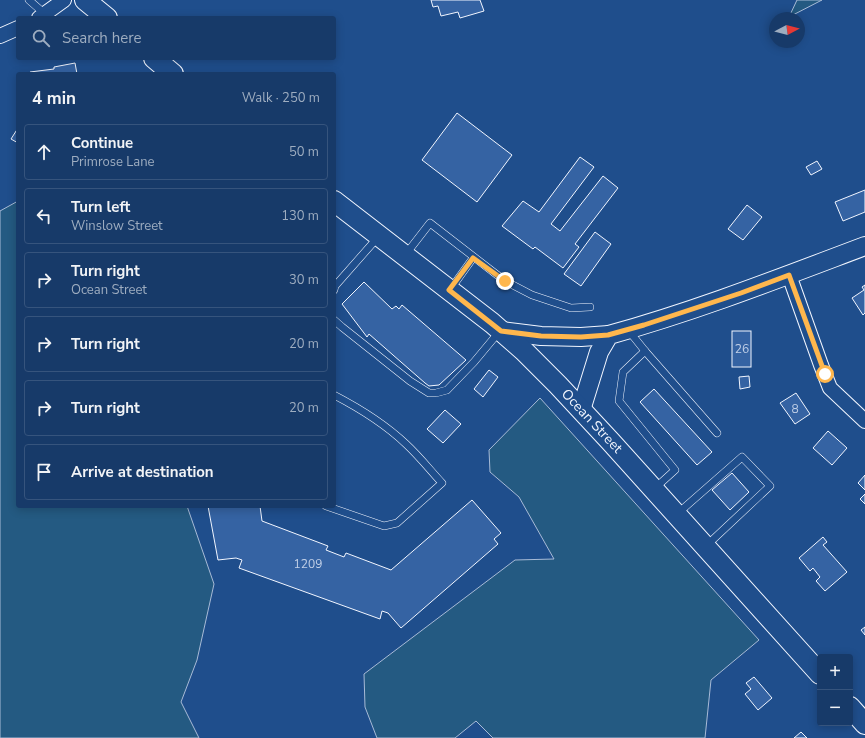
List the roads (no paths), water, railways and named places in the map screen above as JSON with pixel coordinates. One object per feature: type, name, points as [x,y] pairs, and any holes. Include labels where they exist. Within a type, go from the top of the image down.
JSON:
[{"type":"main road","points":[[85,0],[105,16]]},
{"type":"main road","points":[[156,60],[172,72]]},
{"type":"main road","name":"Ocean Street","points":[[336,203],[501,331],[524,351],[654,489],[817,671]]},
{"type":"main road","points":[[853,710],[865,724]]},
{"type":"street","points":[[42,16],[64,0]]},
{"type":"street","points":[[0,36],[16,29]]},
{"type":"street","points":[[501,331],[541,336],[581,337],[608,335],[741,293],[865,246]]},
{"type":"street","points":[[789,275],[830,388],[865,421]]},
{"type":"street","points":[[581,410],[599,352],[608,335]]},
{"type":"lane","points":[[29,0],[42,16]]},
{"type":"lane","points":[[404,256],[430,223],[473,258],[505,281],[532,295],[571,308],[590,307]]},
{"type":"lane","points":[[336,285],[379,236]]},
{"type":"lane","points":[[449,290],[473,258]]},
{"type":"lane","points":[[336,322],[410,381],[429,393],[447,390],[501,331]]},
{"type":"lane","points":[[628,329],[645,351],[716,433]]},
{"type":"lane","points":[[645,351],[623,372],[619,401],[675,470],[654,489]]},
{"type":"lane","points":[[332,508],[384,526],[397,523],[442,483],[406,444],[383,425],[336,396]]},
{"type":"lane","points":[[677,515],[742,457],[770,486],[706,546]]}]
